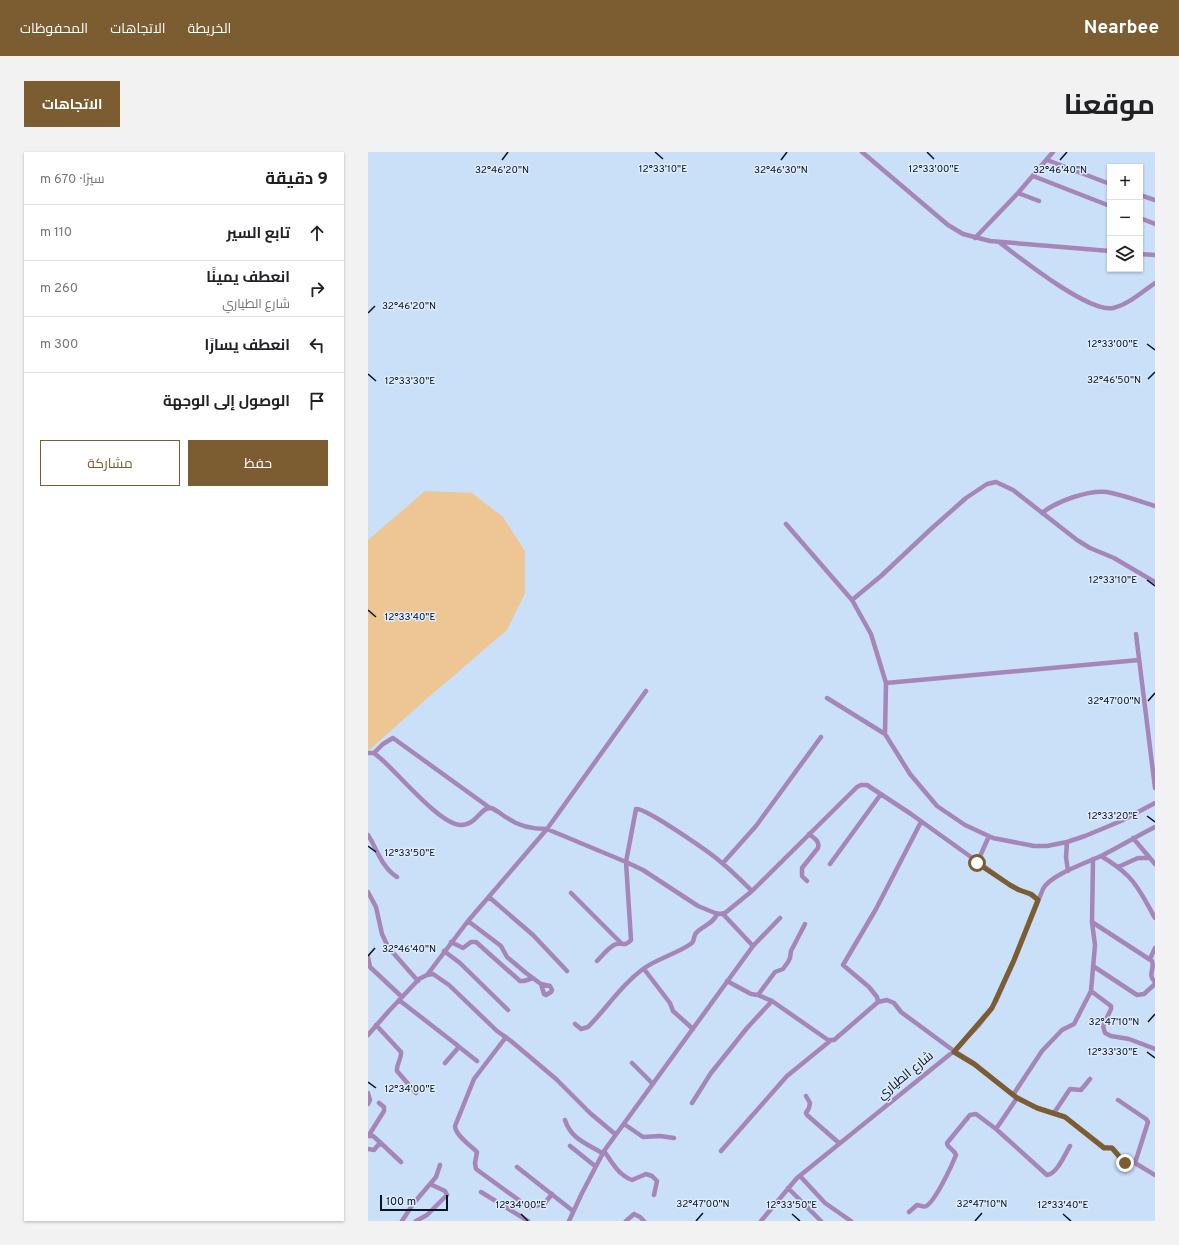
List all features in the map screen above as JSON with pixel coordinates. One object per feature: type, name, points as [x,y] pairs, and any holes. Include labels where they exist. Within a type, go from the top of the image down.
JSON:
[{"type":"street","points":[[862,152],[948,225],[963,234],[976,238],[998,241],[1107,251]]},
{"type":"street","points":[[976,238],[1054,152]]},
{"type":"street","points":[[1046,160],[1107,183]]},
{"type":"street","points":[[1033,176],[1107,205]]},
{"type":"street","points":[[1018,193],[1039,201]]},
{"type":"street","points":[[1143,196],[1155,200]]},
{"type":"street","points":[[1143,219],[1155,224]]},
{"type":"street","points":[[998,241],[1072,294],[1106,309],[1119,306],[1155,283]]},
{"type":"street","points":[[1143,254],[1155,255]]},
{"type":"street","points":[[852,600],[901,558],[966,498],[987,484],[996,482],[1005,485],[1077,540],[1090,548],[1114,558],[1155,582]]},
{"type":"street","points":[[1042,513],[1055,504],[1065,500],[1106,492],[1128,497],[1155,506]]},
{"type":"street","points":[[786,524],[852,600],[871,634],[886,683],[885,734]]},
{"type":"street","points":[[1136,634],[1155,788]]},
{"type":"street","points":[[886,683],[1139,660]]},
{"type":"street","points":[[368,1035],[401,998],[418,981],[427,975],[468,921],[547,829],[646,690]]},
{"type":"street","points":[[827,698],[885,734],[910,774],[937,806],[965,825],[989,836],[1008,842],[1034,846],[1047,846],[1067,842],[1085,836],[1121,821],[1155,803]]},
{"type":"street","points":[[722,863],[756,826],[821,737]]},
{"type":"street","points":[[374,753],[383,744],[393,738],[490,808],[517,823],[532,829],[547,829],[626,862],[648,873],[698,906],[717,914],[723,914],[752,891],[809,834],[859,786],[863,784],[881,794],[1010,885],[1031,894],[1038,900]]},
{"type":"street","points":[[368,753],[374,753],[423,800],[453,824],[461,825],[470,823],[474,821],[484,809],[490,808]]},
{"type":"street","points":[[830,864],[881,794]]},
{"type":"street","points":[[597,961],[612,947],[617,944],[628,944],[631,940],[626,862],[635,810],[638,808],[652,815],[722,863],[752,891]]},
{"type":"street","points":[[878,1002],[877,997],[869,987],[843,965],[876,909],[921,822]]},
{"type":"street","name":"شارع الطياري","points":[[761,1221],[788,1188],[800,1176],[839,1143],[954,1052],[992,1008],[1046,883],[1155,827]]},
{"type":"street","points":[[807,881],[802,876],[802,868],[819,845],[818,842],[809,834]]},
{"type":"street","points":[[368,835],[384,864],[390,872],[397,877]]},
{"type":"street","points":[[977,863],[989,836]]},
{"type":"street","points":[[1133,838],[1155,864]]},
{"type":"street","points":[[1067,842],[1066,857],[1068,871]]},
{"type":"street","points":[[1101,856],[1118,867],[1129,877],[1153,909],[1155,918]]},
{"type":"street","points":[[1118,867],[1138,858],[1149,858]]},
{"type":"street","points":[[996,1129],[1036,1058],[1062,1030],[1074,1024],[1091,991],[1095,945],[1092,922],[1093,859]]},
{"type":"street","points":[[368,892],[376,907],[382,934],[388,947],[418,981]]},
{"type":"street","points":[[571,894],[623,945]]},
{"type":"street","points":[[489,897],[533,936],[567,970]]},
{"type":"street","points":[[575,1024],[581,1029],[588,1027],[616,994],[644,969],[692,942],[696,933],[715,919],[717,914]]},
{"type":"street","points":[[723,914],[753,946]]},
{"type":"street","points":[[569,1221],[595,1166],[615,1134],[624,1124],[753,946],[780,918]]},
{"type":"street","points":[[468,921],[501,946],[507,957],[541,984]]},
{"type":"street","points":[[1092,922],[1150,959],[1153,964],[1151,978],[1155,983],[1144,994],[1137,995],[1093,966]]},
{"type":"street","points":[[758,995],[775,972],[783,969],[788,962],[791,951],[805,924]]},
{"type":"street","points":[[451,942],[463,948],[471,942],[476,942],[520,981],[533,978]]},
{"type":"street","points":[[1150,959],[1155,948]]},
{"type":"street","points":[[444,951],[460,962],[508,1010]]},
{"type":"street","points":[[368,957],[370,967],[401,998],[477,1060]]},
{"type":"street","points":[[644,969],[670,1003],[673,1011],[692,1029]]},
{"type":"street","points":[[427,975],[433,974],[449,985],[497,1031],[556,1079],[590,1113],[615,1134]]},
{"type":"street","points":[[727,981],[751,994],[758,995],[772,1001],[830,1041]]},
{"type":"street","points":[[1091,991],[1111,1006],[1103,1026],[1105,1033],[1111,1036],[1129,1039],[1155,1049]]},
{"type":"street","points":[[721,1151],[787,1076],[830,1041],[834,1040],[878,1002],[887,1000],[894,1003],[901,1012],[954,1052],[974,1064],[1015,1096],[1037,1108],[1065,1117],[1104,1148],[1112,1148],[1125,1163],[1135,1163],[1155,1175]]},
{"type":"street","points":[[692,1103],[711,1073],[747,1028],[772,1001]]},
{"type":"street","points":[[376,1025],[402,1052],[402,1056],[396,1067],[397,1071],[416,1094]]},
{"type":"street","points":[[506,1037],[474,1079],[455,1126],[455,1130],[467,1144],[477,1152],[474,1163],[476,1169],[527,1206],[530,1207],[544,1204],[552,1194]]},
{"type":"street","points":[[445,1063],[458,1046]]},
{"type":"street","points":[[632,1063],[653,1084]]},
{"type":"street","points":[[1054,1113],[1070,1089],[1081,1090],[1090,1079]]},
{"type":"street","points":[[368,1093],[370,1100],[368,1104]]},
{"type":"street","points":[[806,1096],[810,1103],[806,1113],[807,1115],[839,1143]]},
{"type":"street","points":[[1118,1100],[1146,1119],[1148,1122],[1135,1163]]},
{"type":"street","points":[[379,1103],[384,1107],[384,1111],[368,1135],[375,1137],[401,1162]]},
{"type":"street","points":[[909,1212],[917,1205],[924,1207],[927,1206],[937,1192],[956,1155],[947,1143],[970,1116],[976,1114],[996,1129],[1046,1175],[1053,1172],[1061,1162],[1070,1146]]},
{"type":"street","points":[[565,1120],[568,1129],[576,1137],[603,1152],[624,1177],[632,1180],[646,1174],[658,1180],[654,1194]]},
{"type":"street","points":[[624,1124],[643,1137],[660,1136],[674,1138]]},
{"type":"street","points":[[368,1149],[374,1150],[378,1145],[382,1144]]},
{"type":"street","points":[[570,1146],[595,1166]]},
{"type":"street","points":[[402,1221],[413,1204],[436,1177],[440,1165]]},
{"type":"street","points":[[517,1167],[573,1211]]},
{"type":"street","points":[[800,1176],[825,1203],[851,1221]]},
{"type":"street","points":[[416,1221],[427,1215],[447,1196],[445,1191],[430,1184]]},
{"type":"street","points":[[788,1188],[821,1221]]},
{"type":"street","points":[[481,1192],[528,1221]]},
{"type":"street","points":[[626,1221],[634,1214],[644,1221]]},
{"type":"shaded area","points":[[425,491],[472,493],[503,517],[525,551],[525,593],[507,630],[368,751],[368,540]]},
{"type":"route","points":[[977,863],[1010,885],[1031,894],[1038,900],[996,1001],[978,1026],[954,1052],[974,1064],[1017,1098],[1037,1108],[1045,1109],[1065,1117],[1104,1148],[1112,1148],[1125,1163]]}]
